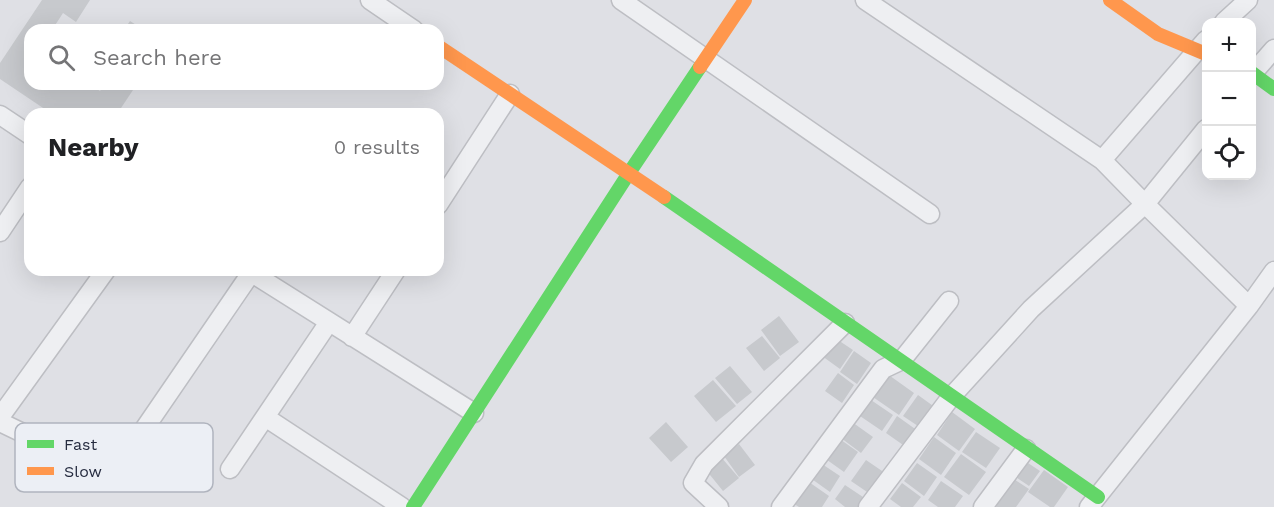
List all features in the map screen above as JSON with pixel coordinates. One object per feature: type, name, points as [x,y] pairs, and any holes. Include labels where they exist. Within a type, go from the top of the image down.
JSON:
[{"type":"street","points":[[370,0],[405,24]]},
{"type":"street","points":[[621,0],[930,214]]},
{"type":"street","points":[[413,507],[629,173],[745,0]]},
{"type":"street","points":[[865,0],[1102,160],[1249,306]]},
{"type":"street","points":[[1110,0],[1158,34],[1202,48]]},
{"type":"street","points":[[1228,18],[1248,0]]},
{"type":"street","points":[[1102,160],[1202,49]]},
{"type":"street","points":[[1253,72],[1274,49]]},
{"type":"street","points":[[444,50],[629,173],[900,361],[1026,449],[1093,502],[1273,276]]},
{"type":"street","points":[[1256,76],[1274,89]]},
{"type":"street","points":[[444,196],[510,94]]},
{"type":"street","points":[[0,115],[24,131]]},
{"type":"street","points":[[868,507],[951,397],[1031,309],[1145,204],[1202,134]]},
{"type":"street","points":[[0,232],[24,196]]},
{"type":"street","points":[[0,417],[102,276]]},
{"type":"street","points":[[147,423],[246,276]]},
{"type":"street","points":[[257,276],[474,413]]},
{"type":"street","points":[[352,336],[392,276]]},
{"type":"street","points":[[781,507],[884,369],[900,361],[949,302]]},
{"type":"street","points":[[230,469],[328,322]]},
{"type":"street","points":[[718,507],[693,483],[704,464],[845,323]]},
{"type":"street","points":[[265,417],[402,507]]},
{"type":"street","points":[[0,422],[15,429]]},
{"type":"street","points":[[983,507],[1026,449]]},
{"type":"building","points":[[42,0],[90,0],[76,22],[63,13],[56,24],[26,24]]},
{"type":"building","points":[[24,27],[24,90],[133,90],[121,108],[43,108],[0,79],[0,63]]},
{"type":"building","points":[[779,316],[799,342],[780,356],[761,330]]},
{"type":"building","points":[[762,336],[780,358],[764,371],[746,348]]},
{"type":"building","points":[[835,338],[853,350],[840,369],[822,356]]},
{"type":"building","points":[[854,351],[871,363],[857,384],[840,372]]},
{"type":"building","points":[[730,366],[752,392],[737,404],[715,378]]},
{"type":"building","points":[[838,373],[854,385],[842,403],[825,391]]},
{"type":"building","points":[[886,373],[914,393],[899,415],[870,395]]},
{"type":"building","points":[[713,380],[736,406],[716,422],[694,396]]},
{"type":"building","points":[[918,395],[936,408],[921,428],[903,416]]},
{"type":"building","points":[[871,400],[893,415],[882,431],[860,416]]},
{"type":"building","points":[[952,412],[975,429],[959,451],[937,435]]},
{"type":"building","points":[[897,416],[918,431],[906,447],[886,433]]},
{"type":"building","points":[[666,422],[688,447],[671,462],[649,438]]},
{"type":"building","points":[[852,422],[873,437],[861,453],[841,438]]},
{"type":"building","points":[[976,432],[1000,448],[986,468],[962,452]]},
{"type":"building","points":[[837,437],[858,452],[844,472],[823,457]]},
{"type":"building","points":[[934,437],[956,453],[941,475],[919,459]]},
{"type":"building","points":[[739,444],[755,465],[739,477],[724,456]]},
{"type":"building","points":[[961,454],[986,472],[969,495],[944,477]]},
{"type":"building","points":[[721,457],[739,478],[723,491],[706,470]]},
{"type":"building","points":[[1022,459],[1040,471],[1029,486],[1011,474]]},
{"type":"building","points":[[866,460],[885,473],[870,494],[851,481]]},
{"type":"building","points":[[819,462],[840,476],[830,492],[809,477]]},
{"type":"building","points":[[917,463],[937,477],[924,496],[904,481]]},
{"type":"building","points":[[1044,470],[1068,487],[1054,507],[1050,507],[1028,492]]},
{"type":"building","points":[[1009,476],[1029,489],[1016,507],[997,507],[990,503]]},
{"type":"building","points":[[806,480],[829,496],[822,507],[799,507],[791,502]]},
{"type":"building","points":[[941,481],[963,496],[955,507],[938,507],[928,500]]},
{"type":"building","points":[[902,483],[921,497],[913,507],[901,507],[890,499]]},
{"type":"building","points":[[845,485],[866,499],[861,507],[845,507],[835,499]]},
{"type":"traffic: fast","points":[[413,507],[700,67]]},
{"type":"traffic: fast","points":[[1256,76],[1274,89]]},
{"type":"traffic: fast","points":[[664,197],[1098,497]]},
{"type":"traffic: slow","points":[[700,67],[745,0]]},
{"type":"traffic: slow","points":[[1110,0],[1158,34],[1202,52]]},
{"type":"traffic: slow","points":[[444,50],[664,197]]}]
